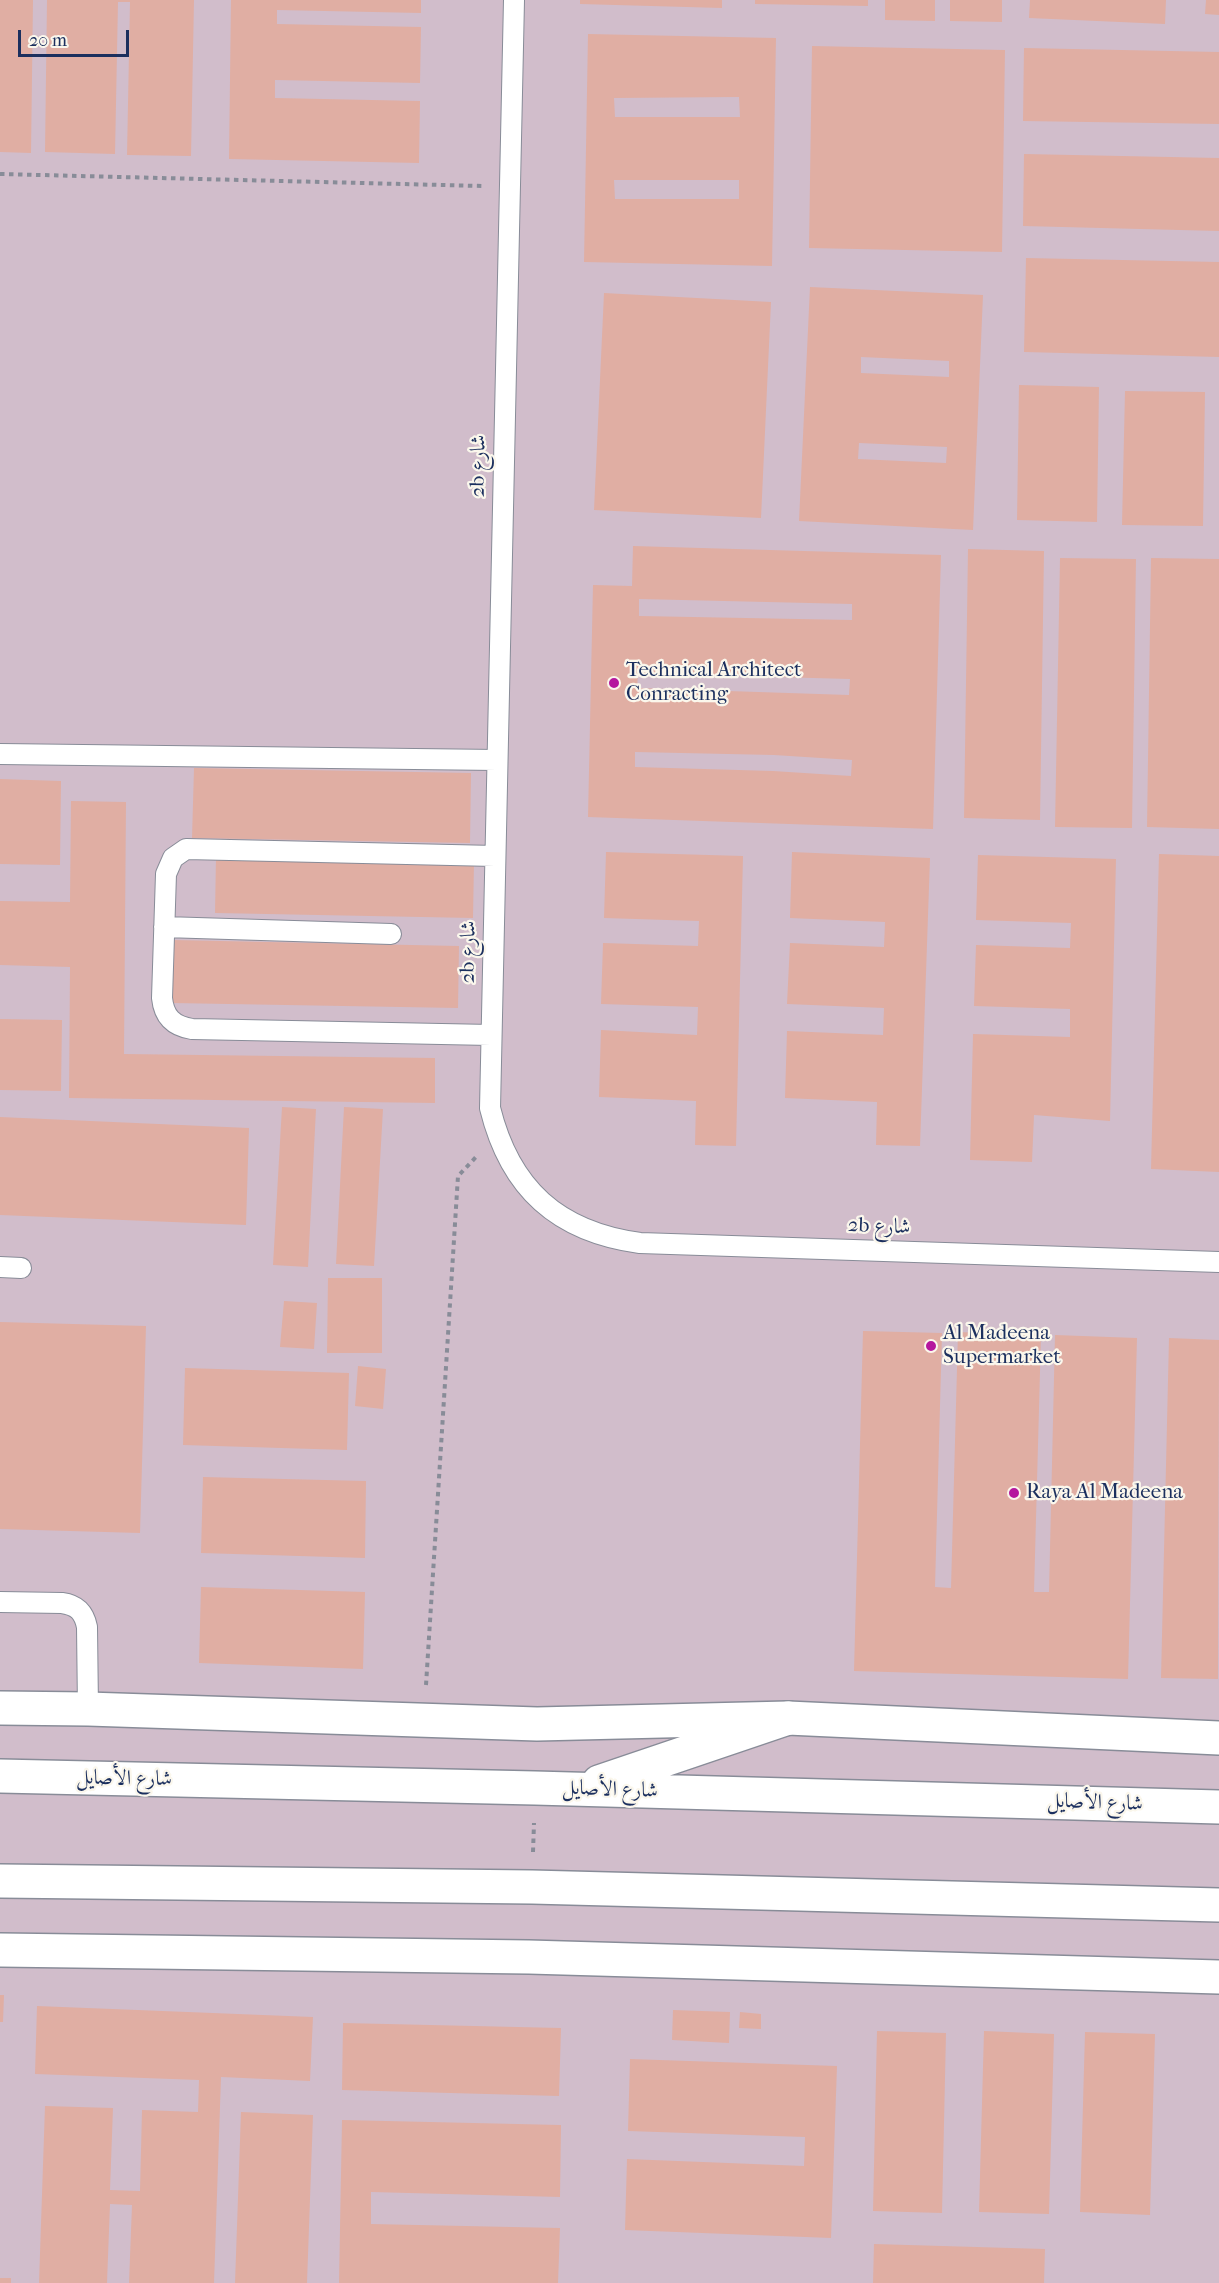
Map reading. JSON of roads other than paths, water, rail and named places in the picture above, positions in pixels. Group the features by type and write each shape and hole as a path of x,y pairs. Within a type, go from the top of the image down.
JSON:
{"main road":[{"path":"0,1708 537,1724 788,1718 1219,1738"},
{"path":"580,1789 788,1718"},
{"name":"شارع الأصايل","path":"0,1776 1219,1807"},
{"path":"0,1881 532,1887 1219,1905"},
{"path":"0,1950 529,1957 1219,1977"}],"lane":[{"name":"2b شارع","path":"514,0 490,1108 496,1134 508,1159 523,1182 541,1202 563,1218 587,1231 613,1239 652,1244 1219,1262"},
{"path":"0,754 497,760"},
{"path":"491,1035 180,1027 170,1021 163,1010 164,927 166,874 172,858 186,849 495,856"},
{"path":"164,927 391,934"},
{"path":"0,1267 21,1268"},
{"path":"0,1602 62,1603 71,1604 80,1609 87,1627 88,1709"}],"place":[{"name":"Technical Architect Conracting","path":"614,683"},
{"name":"Al Madeena Supermarket","path":"931,1346"},
{"name":"Raya Al Madeena","path":"1014,1493"}]}
